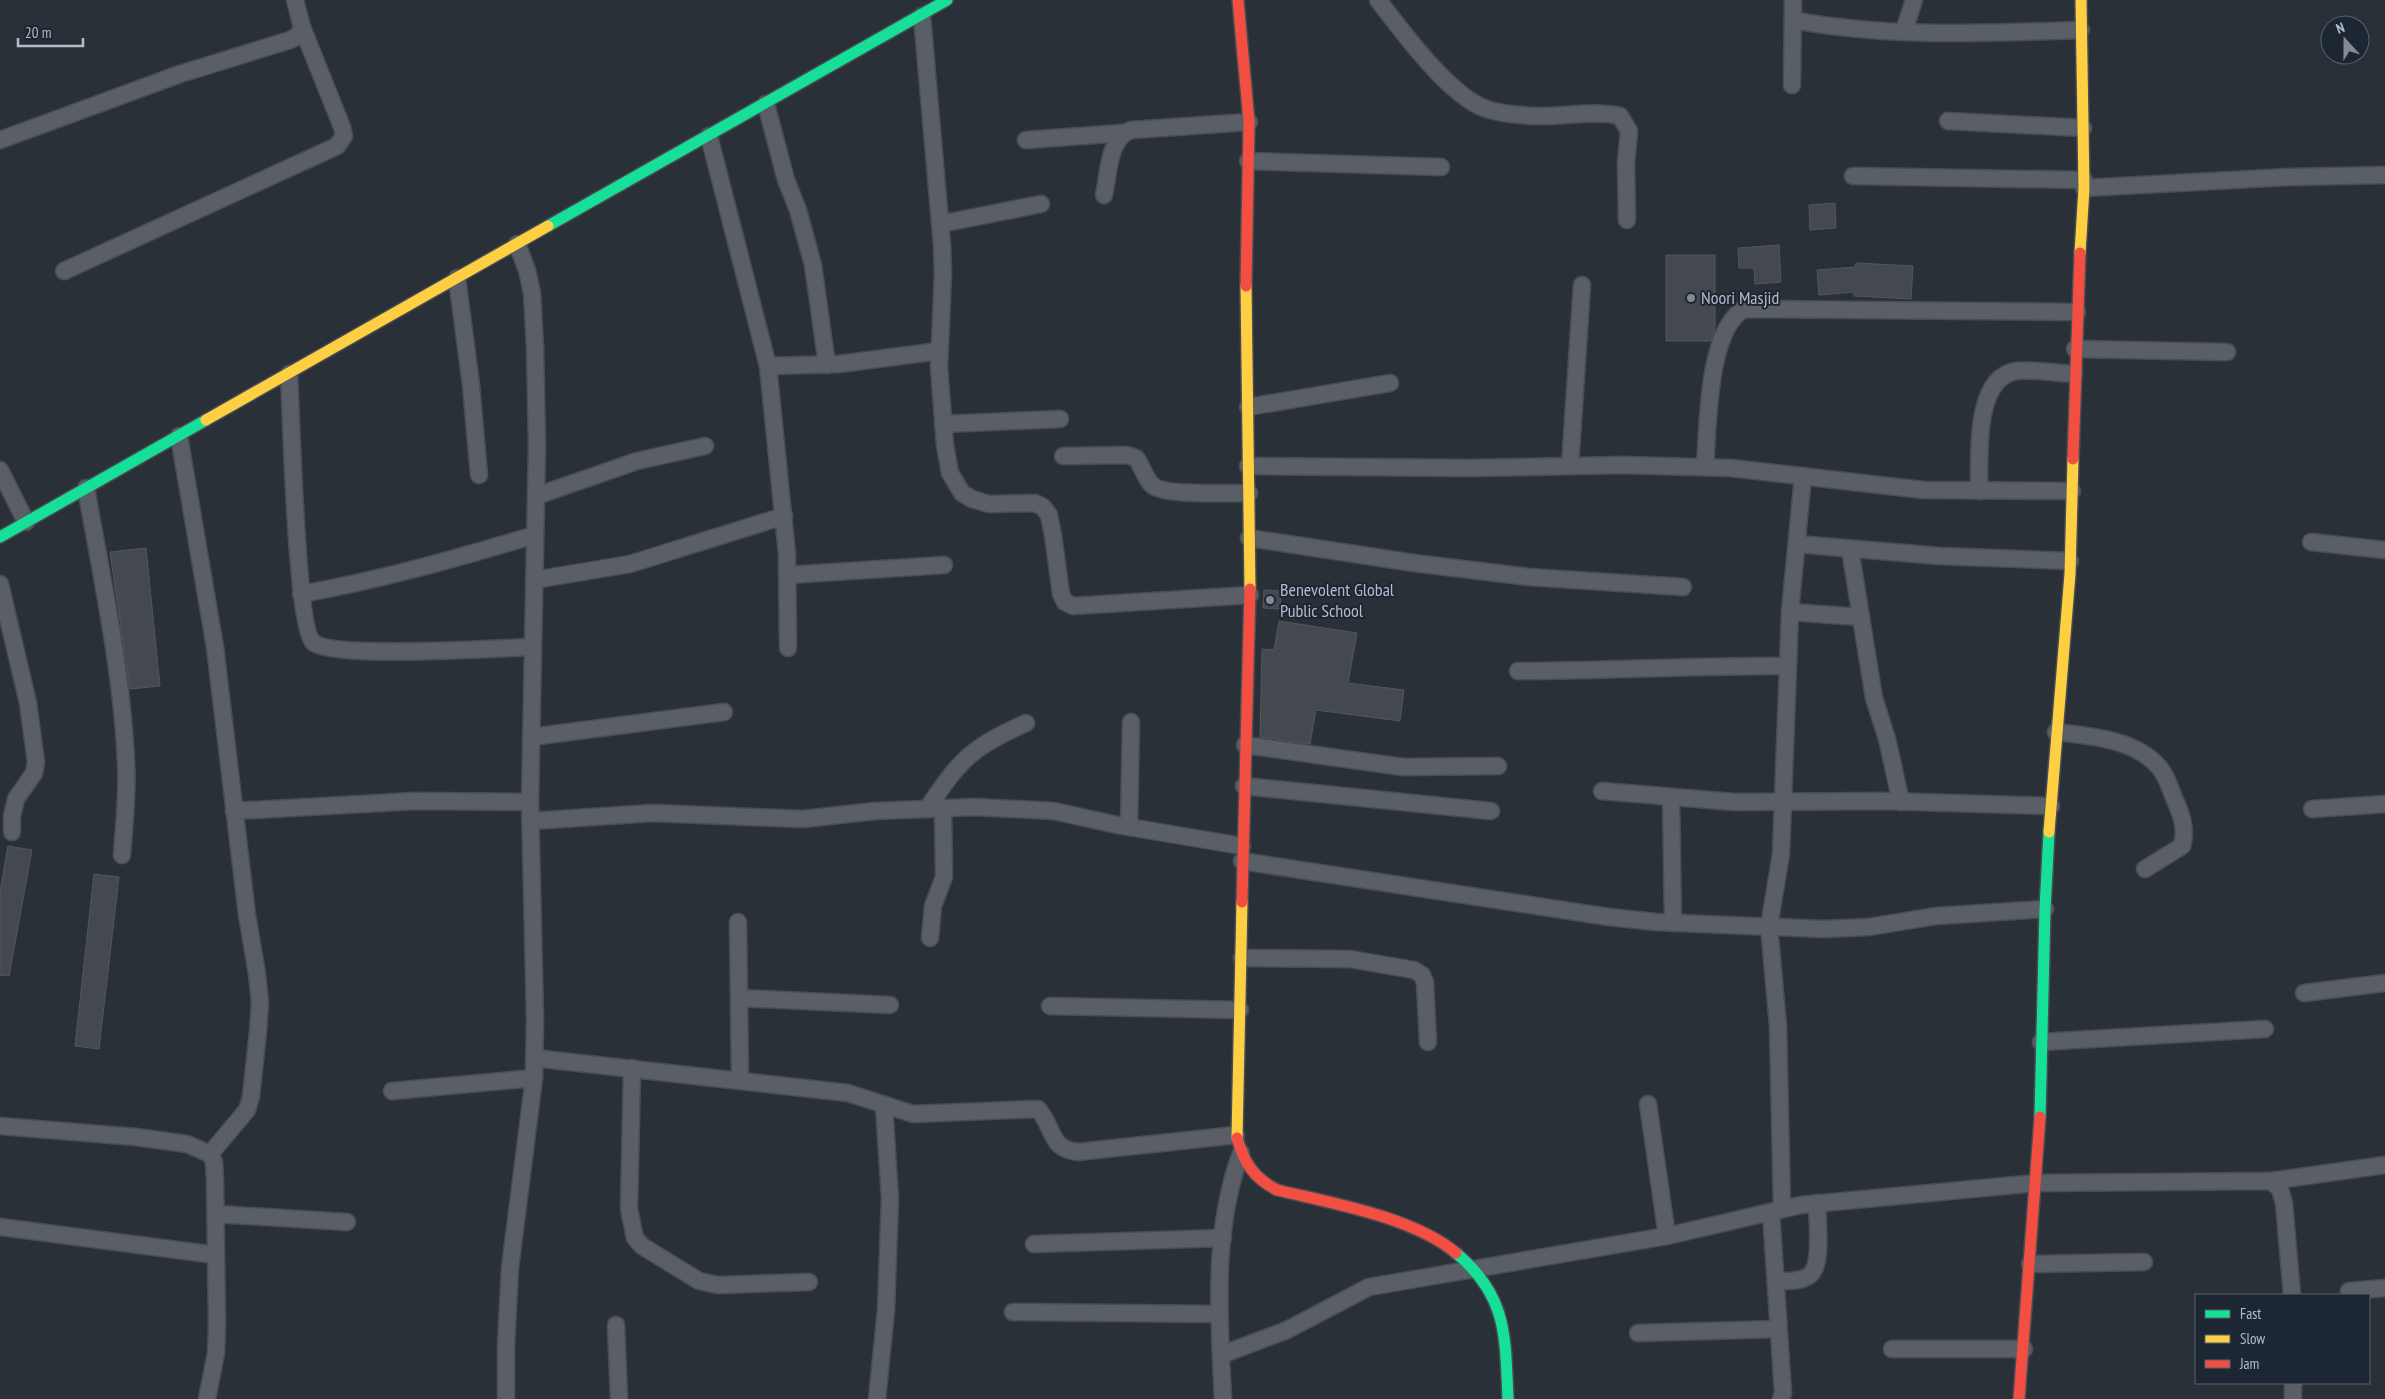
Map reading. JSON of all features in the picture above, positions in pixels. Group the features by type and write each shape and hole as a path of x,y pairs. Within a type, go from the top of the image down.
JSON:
{"main road":[{"path":"0,537 922,16 947,0"},
{"path":"1238,0 1249,122 1248,466 1250,595 1236,1135 1241,1153 1251,1174 1261,1183 1277,1190 1374,1214 1398,1223 1448,1247 1476,1270 1491,1291 1499,1316 1506,1359 1508,1399"},
{"path":"2019,1399 2036,1183 2045,909 2051,806 2070,561 2074,374 2084,184 2080,0"}],"street":[{"path":"64,271 337,146 344,136 342,127 302,27 295,0"},
{"path":"1378,0 1417,51 1446,80 1482,107 1497,112 1526,116 1559,117 1610,113 1620,116 1629,131 1626,163 1627,220"},
{"path":"1792,85 1793,0"},
{"path":"1904,31 1914,0"},
{"path":"922,16 940,224 943,273 940,391 950,472 962,493 972,499 988,504 1035,504 1043,507 1052,528 1061,594 1065,602 1073,606 1250,595"},
{"path":"1793,20 1839,29 1976,33 2081,30"},
{"path":"0,140 180,74 290,40 298,36 302,27"},
{"path":"766,104 786,180 798,210 813,265 827,365"},
{"path":"1948,121 2083,128"},
{"path":"1026,140 1122,133 1131,130 1249,122"},
{"path":"1104,194 1116,139 1122,133"},
{"path":"709,136 768,366 784,516 788,648"},
{"path":"1248,162 1441,167"},
{"path":"1852,176 2084,184 2385,175"},
{"path":"940,224 1041,204"},
{"path":"506,1399 506,1345 510,1268 534,1078 530,802 537,446 532,293 527,270 518,244"},
{"path":"457,278 471,385 479,476"},
{"path":"1570,466 1582,285"},
{"path":"1705,468 1714,366 1730,322 1735,314 1744,308 2077,312"},
{"path":"2075,349 2227,352"},
{"path":"768,366 827,365 940,351"},
{"path":"1979,491 1982,424 1988,396 1993,385 2003,376 2016,371 2074,374"},
{"path":"289,374 301,594 308,635 314,643 324,647 372,652 532,647"},
{"path":"1248,407 1390,383"},
{"path":"943,424 1060,419"},
{"path":"179,436 216,647 234,811 260,1002 251,1096 247,1110 210,1154"},
{"path":"536,496 637,461 705,446"},
{"path":"1063,456 1127,455 1136,458 1151,484 1158,489 1176,492 1249,493"},
{"path":"1248,466 1731,468 1923,490 2072,491"},
{"path":"0,470 26,522"},
{"path":"1781,1399 1783,1393 1776,1281 1778,1026 1769,926 1781,854 1785,800 1790,612 1803,476"},
{"path":"86,488 110,629 124,732 126,766 122,855"},
{"path":"534,580 630,564 784,516"},
{"path":"301,594 356,584 438,564 535,535"},
{"path":"1249,538 1414,563 1529,577 1683,587"},
{"path":"2312,542 2385,550"},
{"path":"1797,544 1940,556 2070,561"},
{"path":"1850,549 1874,698 1887,739 1901,802"},
{"path":"787,575 944,565"},
{"path":"0,584 28,703 36,762 34,774 16,799 12,816 12,832"},
{"path":"1790,612 1860,617"},
{"path":"1518,671 1607,671 1704,666 1788,666"},
{"path":"531,737 724,712"},
{"path":"1129,827 1131,722"},
{"path":"927,809 960,762 971,752 996,736 1026,723"},
{"path":"2056,732 2110,740 2140,753 2159,766 2182,816 2184,838 2182,846 2144,869"},
{"path":"1245,745 1403,766 1498,766"},
{"path":"1244,786 1491,811"},
{"path":"1602,790 1734,802 1785,800 2051,806"},
{"path":"1671,797 1673,923"},
{"path":"234,811 415,801 530,802"},
{"path":"2312,809 2385,804"},
{"path":"531,821 653,813 803,819 975,807 1054,811 1242,853 1609,917 1673,923 1846,928 1936,916 2045,909"},
{"path":"930,938 934,906 944,877 944,808"},
{"path":"738,922 740,1079"},
{"path":"1242,958 1350,959 1414,970 1422,975 1425,982 1428,1042"},
{"path":"2304,993 2385,983"},
{"path":"739,998 890,1004"},
{"path":"1050,1006 1240,1010"},
{"path":"2042,1042 2264,1029"},
{"path":"534,1058 740,1079 848,1093 913,1114 1038,1109 1050,1125 1059,1146 1066,1151 1078,1152 1236,1135"},
{"path":"632,1068 629,1209 635,1238 642,1246 699,1281 718,1285 809,1282"},
{"path":"392,1091 534,1078"},
{"path":"1648,1104 1667,1236"},
{"path":"877,1399 886,1310 890,1198 884,1106"},
{"path":"0,1126 145,1138 187,1144 210,1154 214,1162 216,1214 216,1353 207,1399"},
{"path":"1223,1399 1219,1314 1223,1238 1230,1183 1241,1153"},
{"path":"1221,1355 1287,1330 1369,1288 1667,1236 1777,1210 1817,1203 2036,1183 2271,1181 2385,1165"},
{"path":"2271,1181 2280,1189 2284,1203 2292,1294"},
{"path":"1776,1281 1802,1279 1811,1275 1816,1268 1818,1258 1817,1203"},
{"path":"216,1214 347,1222"},
{"path":"0,1227 216,1255"},
{"path":"1034,1244 1223,1238"},
{"path":"2030,1264 2144,1262"},
{"path":"2350,1291 2385,1288"},
{"path":"1013,1312 1219,1314"},
{"path":"616,1325 618,1399"},
{"path":"1638,1333 1778,1329"},
{"path":"1892,1349 2024,1349"},
{"path":"2293,1384 2293,1399"}],"building":[{"path":"1835,203 1836,228 1810,230 1809,205"},
{"path":"1779,245 1781,282 1755,284 1754,268 1739,268 1738,248"},
{"name":"Noori Masjid","path":"1666,255 1715,255 1715,330 1711,341 1666,341"},
{"path":"1856,263 1913,266 1911,299 1854,296 1854,292 1819,295 1817,270 1855,267"},
{"path":"146,548 160,686 130,689 110,552"},
{"name":"Benevolent Global Public School","path":"1264,590 1281,591 1280,609 1263,608"},
{"path":"1279,621 1357,633 1348,683 1404,690 1400,721 1316,710 1310,744 1260,737 1262,649 1274,650"},
{"path":"8,846 32,850 9,976 0,975 0,892"},
{"path":"94,874 119,877 99,1049 75,1046"}],"traffic: fast":[{"path":"548,226 947,0"},
{"path":"0,537 206,420"},
{"path":"2040,1117 2045,909 2049,832"},
{"path":"1456,1253 1486,1285 1495,1302 1504,1337 1508,1399"}],"traffic: slow":[{"path":"2080,253 2084,188 2081,0"},
{"path":"206,420 548,226"},
{"path":"1246,286 1250,589"},
{"path":"2049,832 2070,574 2073,459"},
{"path":"1237,1138 1242,902"}],"traffic: jam":[{"path":"1238,0 1249,122 1246,286"},
{"path":"2073,459 2080,253"},
{"path":"1242,902 1250,589"},
{"path":"2019,1399 2040,1117"},
{"path":"1237,1138 1243,1155 1251,1169 1262,1180 1277,1190 1346,1206 1395,1221 1438,1240 1456,1253"}],"place":[{"name":"Noori Masjid","path":"1691,298"},
{"name":"Benevolent Global Public School","path":"1270,600"}]}
